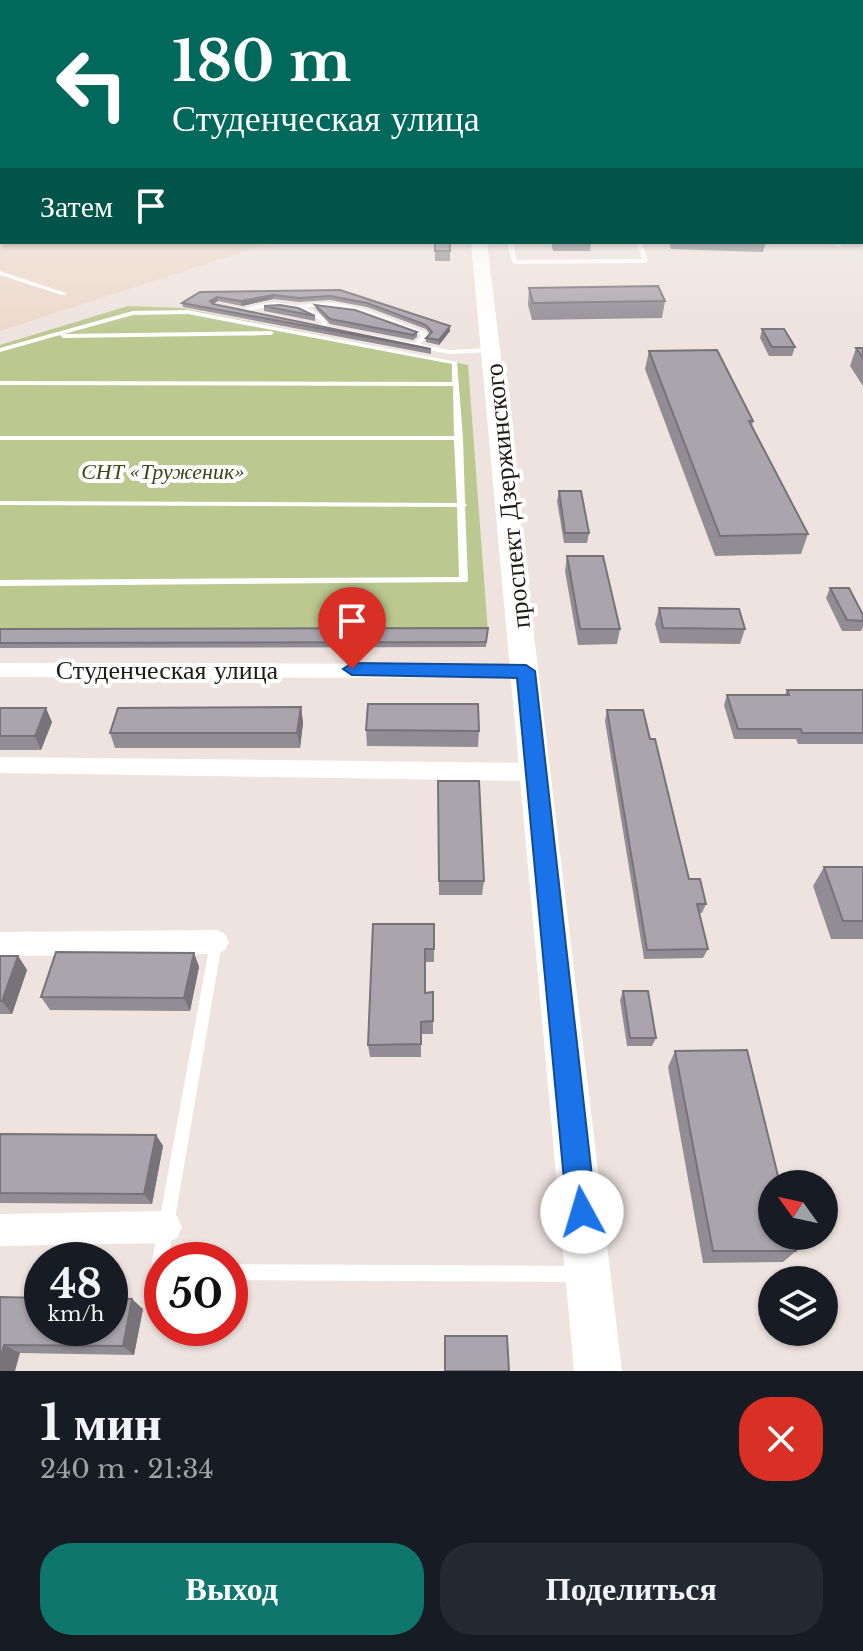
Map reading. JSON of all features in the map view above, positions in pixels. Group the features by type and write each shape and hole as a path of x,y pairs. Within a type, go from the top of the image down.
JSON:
{"main road":[{"name":"проспект Дзержинского","path":"479,244 598,1371"}],"street":[{"name":"Студенческая улица","path":"0,670 526,671"},
{"path":"0,765 535,772"},
{"path":"0,944 216,942"},
{"path":"0,1230 166,1227"}],"lane":[{"path":"510,244 515,262 645,261 640,244"},
{"path":"0,273 64,294"},
{"path":"242,311 255,306 300,307 324,303 423,333 426,336 416,345"},
{"path":"300,307 319,317 325,322 324,327"},
{"path":"230,309 269,316"},
{"path":"0,350 133,313 188,312 455,363 464,580 0,583"},
{"path":"283,319 449,352 491,350"},
{"path":"45,337 294,333"},
{"path":"0,383 455,384"},
{"path":"0,438 459,438"},
{"path":"0,503 463,505"},
{"path":"163,1242 216,942"},
{"path":"248,1272 588,1274"}],"shaded area":[{"path":"0,244 267,244 0,331"}],"green space":[{"name":"СНТ «Труженик»","path":"128,306 182,308 468,365 488,633 0,634 0,345"}],"building":[{"path":"435,244 450,244 450,251 435,251"},
{"path":"658,286 665,301 533,303 529,288"},
{"path":"340,290 450,326 439,340 426,338 432,332 426,325 367,303 330,296 299,298 273,295 241,301 217,297 210,301 431,349 182,303 200,292"},
{"path":"315,305 355,310 417,332 413,335 330,319"},
{"path":"264,306 298,308 315,316"},
{"path":"762,329 784,329 795,347 772,347"},
{"path":"717,350 753,421 749,421 808,534 720,536 649,351"},
{"path":"559,491 581,491 589,533 565,533"},
{"path":"567,556 603,556 620,629 580,629"},
{"path":"830,588 849,588 863,621 847,620"},
{"path":"659,608 739,609 745,629 663,628"},
{"path":"488,628 486,642 0,643 0,629"},
{"path":"787,690 863,690 863,733 738,729 727,695 789,695"},
{"path":"368,704 478,704 479,731 366,730"},
{"path":"301,707 297,733 110,733 118,708"},
{"path":"0,708 46,708 35,736 0,736"},
{"path":"607,710 643,710 650,739 655,739 689,879 700,879 706,904 697,904 708,949 647,950"},
{"path":"438,781 479,781 484,881 439,881"},
{"path":"824,867 863,867 863,921 843,921"},
{"path":"373,924 434,924 434,949 425,949 425,993 433,992 433,1021 421,1022 421,1044 368,1045"},
{"path":"56,952 194,953 184,998 41,997"},
{"path":"0,956 18,956 2,1001 0,1001"},
{"path":"623,991 648,991 656,1038 630,1038"},
{"path":"747,1050 777,1170 758,1170 758,1250 796,1251 713,1251 675,1051"},
{"path":"0,1134 156,1135 144,1194 0,1193"},
{"path":"0,1297 24,1298 24,1345 4,1345 0,1359"},
{"path":"128,1299 132,1299 128,1320"},
{"path":"445,1336 507,1336 509,1371 445,1371"}],"route":[{"path":"352,669 526,671 582,1212"}]}
